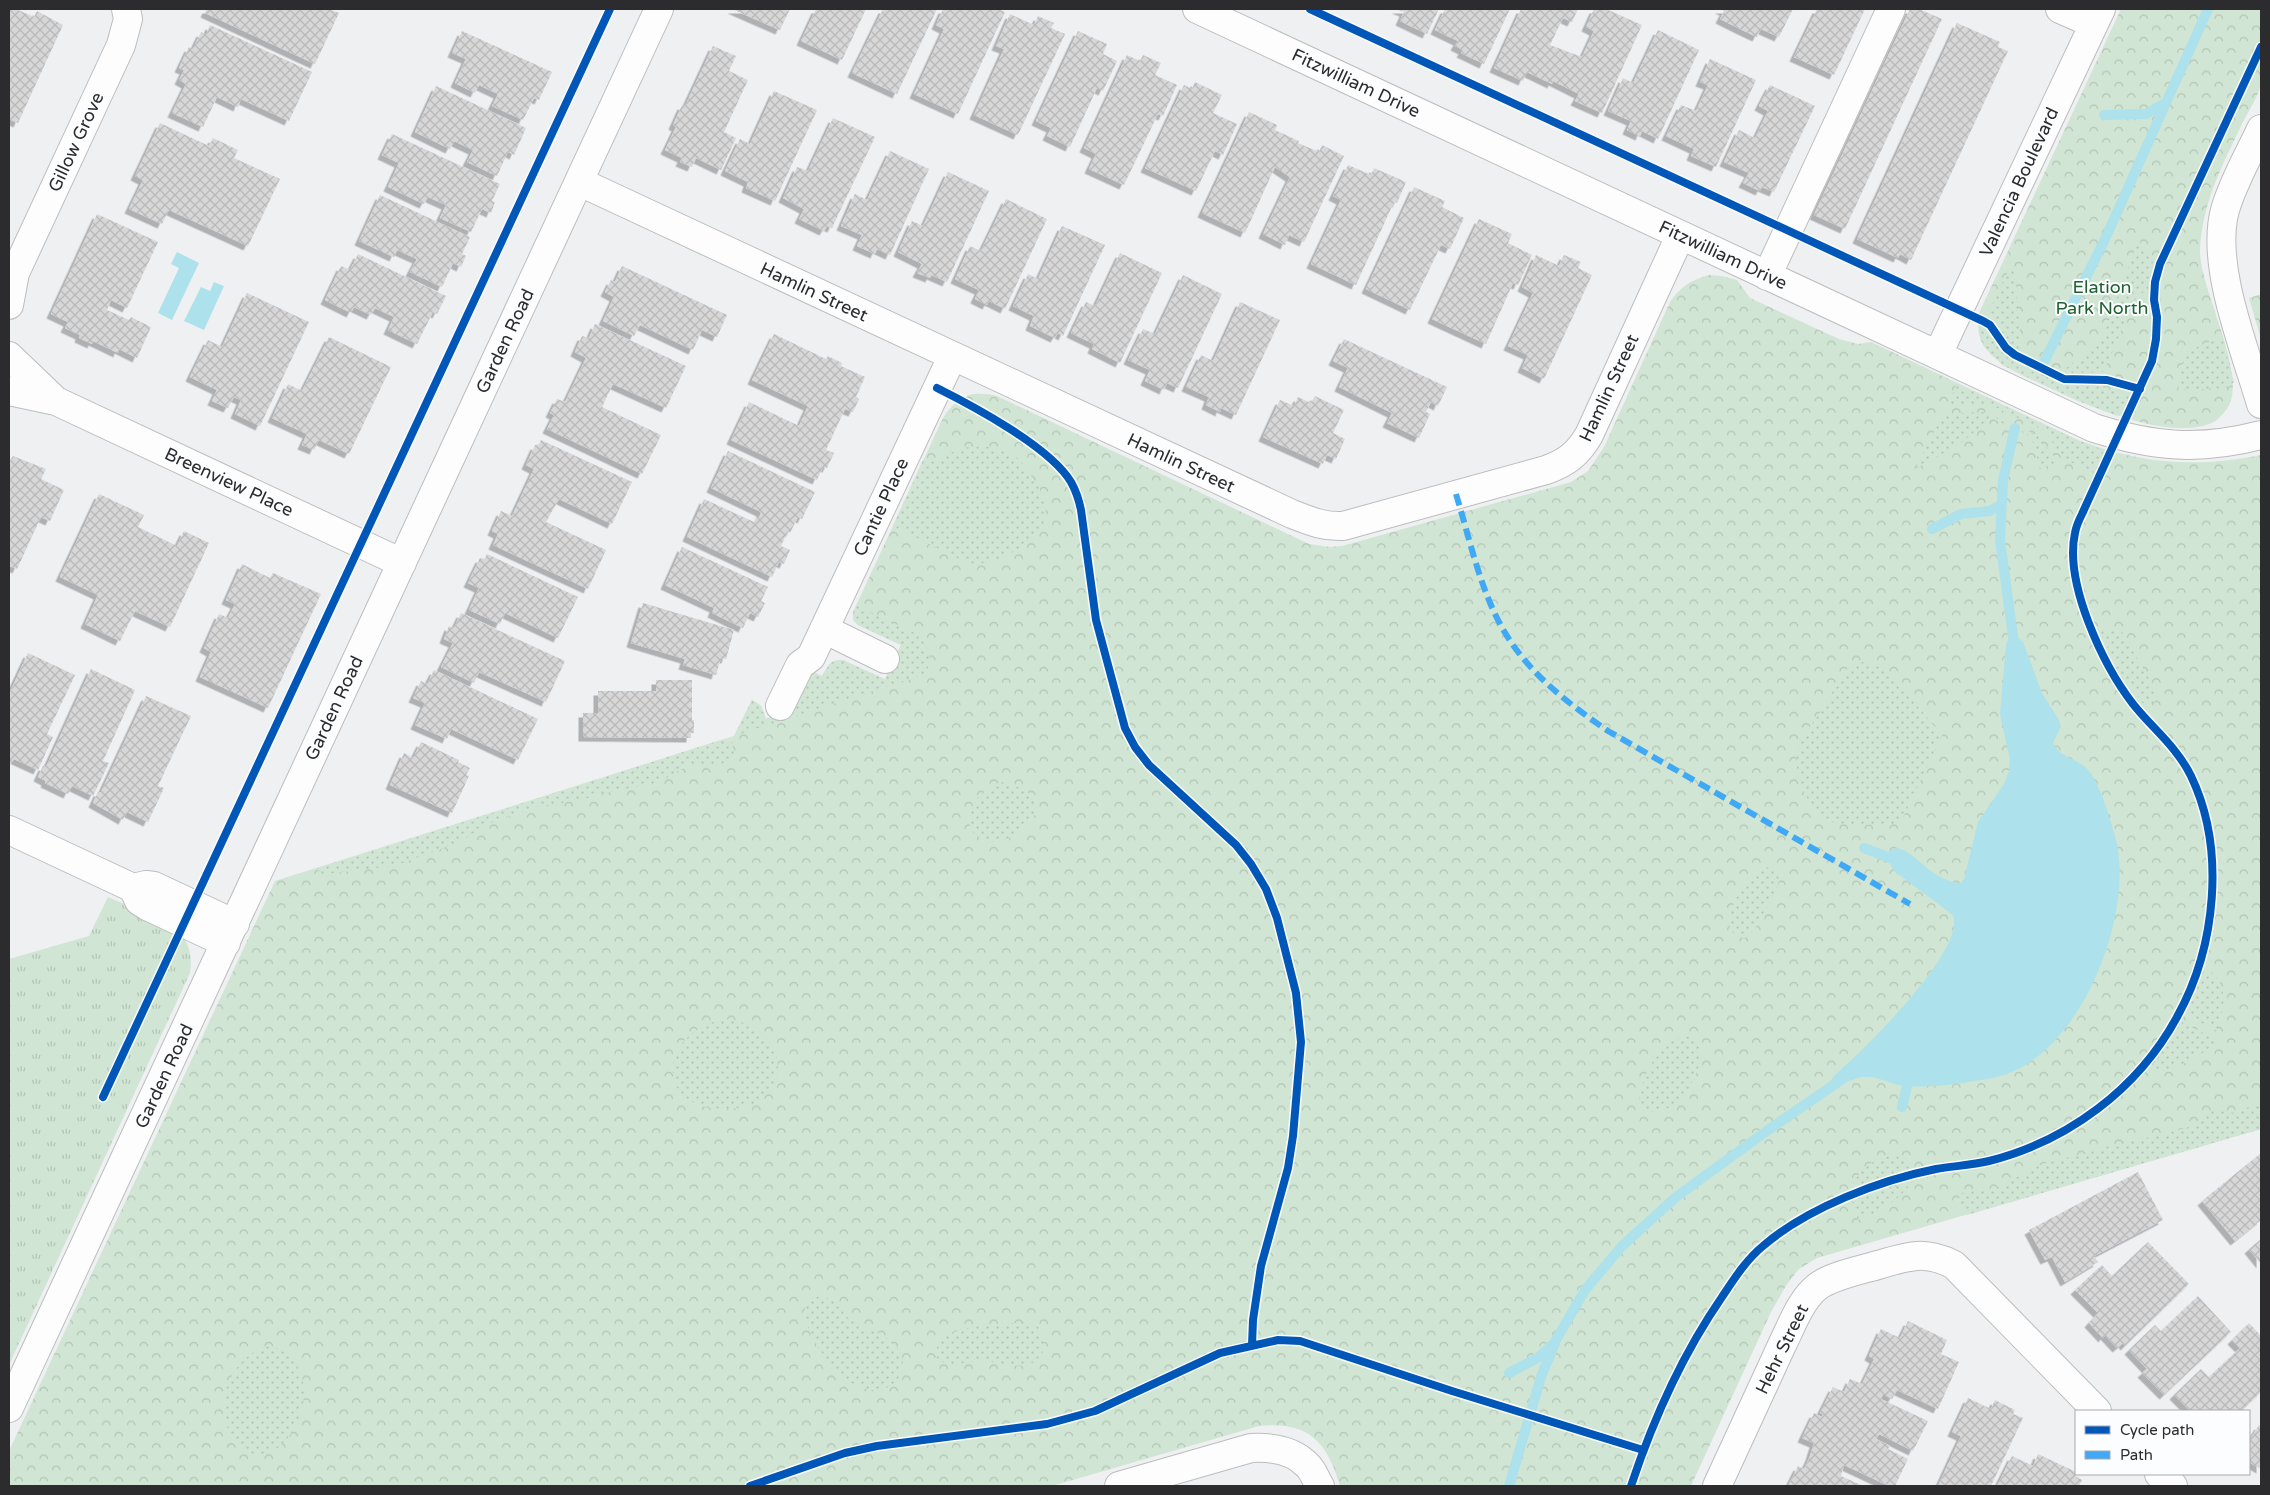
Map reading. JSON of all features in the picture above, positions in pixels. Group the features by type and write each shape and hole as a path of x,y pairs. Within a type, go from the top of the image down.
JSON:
{"street":[{"name":"Gillow Grove","path":"9,305 12,277 121,45 128,19 126,9"},
{"name":"Garden Road","path":"9,1408 659,9"},
{"name":"Fitzwilliam Drive","path":"1198,9 2094,428 2119,436 2179,446 2214,445 2261,435"},
{"path":"1766,276 1891,9"},
{"path":"2060,9 2097,16"},
{"name":"Valencia Boulevard","path":"1938,354 2097,16"},
{"path":"2261,129 2225,210 2221,229 2221,248 2227,287 2261,404"},
{"name":"Hamlin Street","path":"580,182 952,357 1292,514 1320,525 1343,526 1546,470 1558,466 1576,455 1588,435 1680,236"},
{"path":"9,355 9,368"},
{"name":"Breenview Place","path":"9,355 56,401"},
{"name":"Cantie Place","path":"780,706 800,666 811,657 952,357"},
{"name":"Breenview Place","path":"9,391 56,401 402,563"},
{"path":"824,629 885,659"},
{"path":"9,830 133,888 139,901 147,906 230,933"},
{"name":"Hehr Street","path":"1717,1486 1777,1356 1808,1297 1819,1286 1845,1275 1903,1258 1922,1255 1938,1257 1954,1265 2096,1410"},
{"path":"1119,1486 1251,1448 1270,1447 1292,1454 1308,1465 1320,1486"},
{"path":"2160,1475 2173,1486"}],"green space":[{"name":"Elation Park North","path":"2121,9 2261,9 2262,76 2260,89 2235,138 2209,200 2200,250 2207,287 2228,356 2232,378 2232,396 2226,410 2216,420 2209,424 2191,428 2171,428 2128,419 2106,412 2050,388 2000,362 1983,345 1979,332 1979,313"},
{"path":"2139,238 2143,252 2153,261 2147,291 2136,295 2104,372 2069,373 2062,371 2101,342"},
{"path":"2014,264 2022,352 2012,345 1987,315 2010,267"},
{"path":"1709,275 1737,280 1750,298 1839,339 1858,344 1871,342 2080,441 2103,449 2148,459 2192,462 2214,462 2261,455 2261,1129 1817,1258 1799,1269 1787,1284 1771,1312 1691,1486 1340,1486 1329,1457 1313,1437 1303,1431 1276,1425 1259,1426 1052,1486 9,1486 9,1451 275,881 734,736 752,700 761,706 766,719 789,711 809,670 822,676 830,664 835,661 843,660 885,680 901,645 858,625 853,620 853,612 943,418 954,404 966,396 988,394 997,396 1309,544 1330,547 1342,546 1571,482 1588,471 1604,447 1670,302 1686,285"},
{"path":"2261,294 2261,339 2249,298"},
{"path":"1986,330 2004,355 2029,370 2061,384 2099,386 2129,396 2124,409 2117,416 2078,401 2002,365 1985,347 1979,331"},
{"path":"2222,337 2234,382 2227,388 2178,390 2184,359 2188,354 2193,349"},
{"path":"1957,384 2101,449 2103,454 2094,473 2066,460 2043,430 1989,404 1947,405"},
{"path":"1984,412 2037,435 2059,463 2040,468 2031,436 1991,418 1956,447 1915,469 1943,414"},
{"path":"983,446 1004,450 1015,456 1025,466 1039,489 1044,500 1044,521 1033,539 1011,553 995,560 984,563 967,563 893,526 923,460 932,462 961,448"},
{"path":"856,605 917,634 927,648 930,659 927,670 923,675 734,736 752,700 761,706 766,719 789,711 809,670 822,676 832,662 843,660 885,679 901,645 858,625 853,620"},
{"path":"2114,627 2122,632 2158,694 2154,702 2146,707 2124,680 2100,632"},
{"path":"1863,662 1886,669 1942,735 1900,824 1832,822 1813,807 1801,785 1798,773 1797,760 1803,737 1831,696 1840,677 1850,667"},
{"path":"724,739 732,742 734,753 729,762 714,765 689,765 652,784 605,793 581,800 536,807 485,825 460,842 394,866 326,874 316,869"},
{"path":"1001,782 1024,790 1035,801 1035,813 1028,825 1016,835 1001,841 987,841 975,835 970,827 970,811 974,803 986,790"},
{"path":"1765,867 1777,872 1779,881 1759,922 1745,938 1735,934 1730,927 1730,916 1740,892 1757,872"},
{"path":"108,897 156,918 181,936 187,944 190,953 190,973 9,1365 9,959 89,936"},
{"path":"2205,968 2219,980 2222,988 2222,1014 2217,1031 2186,1015"},
{"path":"722,1019 746,1024 763,1034 774,1049 778,1065 775,1081 766,1095 750,1105 727,1109 702,1106 686,1098 675,1084 673,1076 674,1058 683,1042 701,1027"},
{"path":"2182,1022 2217,1040 2204,1052 2186,1063 2166,1070 2157,1071 2150,1069"},
{"path":"1693,1036 1700,1041 1701,1050 1697,1070 1688,1090 1666,1109 1646,1112 1641,1105 1640,1096 1651,1064 1670,1042"},
{"path":"2261,1101 2261,1129 1967,1215 1958,1202 1961,1193 1997,1188 2037,1166 2084,1154 2127,1140 2152,1137 2189,1127 2213,1110 2236,1113"},
{"path":"1892,1156 1906,1158 1913,1167 1852,1187 1863,1169 1873,1162"},
{"path":"1913,1181 1889,1205 1858,1220 1852,1201"},
{"path":"819,1296 832,1300 854,1322 882,1335 897,1348 903,1363 900,1376 890,1386 874,1390 856,1385 835,1369 814,1340 806,1321 805,1306 807,1301"},
{"path":"1026,1322 1038,1327 1044,1344 1041,1355 1028,1365 1020,1366 984,1361 950,1364 940,1361 936,1357 938,1345 946,1337 957,1331 987,1325"},
{"path":"272,1346 292,1359 302,1378 304,1399 298,1420 287,1438 273,1450 257,1454 241,1447 234,1440 225,1419 224,1403 230,1380 242,1361 261,1349"}],"water":[{"path":"177,252 199,263 172,320 158,313 179,268 171,264"},
{"path":"214,282 224,286 204,330 184,321 201,287 210,291"},
{"path":"2018,638 2023,642 2042,693 2059,720 2060,728 2053,743 2064,755 2084,766 2092,776 2104,802 2115,836 2120,867 2118,901 2110,937 2097,973 2080,1007 2059,1036 2034,1059 2007,1074 1956,1084 1915,1087 1900,1085 1873,1077 1862,1077 1838,1086 1829,1087 1834,1076 1887,1024 1928,976 1944,952 1953,932 1953,915 1894,871 1887,858 1890,851 1895,848 1901,849 1945,879 1961,883 1964,879 1978,822 2004,784 2009,771 2010,760 2000,714 2006,645 2008,640"}],"building":[{"path":"9,9 16,9 34,17 37,11 63,25 18,123 9,119"},
{"path":"207,9 329,9 339,13 315,64 205,13"},
{"path":"732,9 790,9 780,30"},
{"path":"816,9 866,9 842,60 801,41"},
{"path":"883,9 937,9 897,94 852,73"},
{"path":"943,9 998,9 1005,12 958,114 914,94 944,29 936,25"},
{"path":"1396,9 1439,9 1427,34 1400,21 1404,12"},
{"path":"1445,9 1510,9 1484,64 1461,53 1463,50 1455,46 1458,41 1435,30"},
{"path":"1521,9 1578,9 1572,22 1563,18 1550,45 1582,57 1594,31 1586,27 1594,9 1606,9 1642,25 1602,113 1575,101 1579,94 1553,81 1552,84 1527,72 1523,81 1494,68"},
{"path":"1719,9 1793,9 1779,37 1761,29 1757,37 1720,19 1724,11"},
{"path":"1817,9 1865,9 1834,75 1794,57"},
{"path":"1910,9 1919,9 1942,19 1845,229 1814,215"},
{"path":"1010,14 1034,25 1038,16 1054,23 1051,28 1065,34 1018,135 974,115 1004,49 996,46"},
{"path":"1957,23 2000,42 1998,47 2008,51 1911,260 1900,254 1898,258 1857,239"},
{"path":"210,25 312,72 289,121 241,99 238,107 217,97 203,127 172,113 186,84 179,80 184,70 179,68 189,47 193,49 201,32 206,35"},
{"path":"1658,30 1699,50 1658,139 1642,131 1640,136 1627,130 1631,121 1608,111 1623,78 1633,83"},
{"path":"462,31 552,72 539,100 534,98 523,120 492,106 498,94 479,85 475,93 455,83 466,59 452,53"},
{"path":"1078,31 1107,44 1103,54 1117,61 1103,91 1097,88 1070,147 1047,136 1051,128 1036,121"},
{"path":"713,46 736,56 729,71 748,80 724,132 736,138 721,170 696,158 692,167 680,162 682,158 665,150 676,127 673,125 682,105 685,106"},
{"path":"1127,55 1140,61 1143,55 1161,63 1155,75 1177,85 1163,116 1158,114 1124,185 1089,169 1096,154 1084,148"},
{"path":"1710,59 1756,80 1716,167 1691,156 1694,149 1666,136 1681,105 1696,111 1708,85 1700,82"},
{"path":"1195,82 1222,95 1213,113 1237,124 1223,155 1215,151 1196,191 1145,168 1184,85 1192,89"},
{"path":"1770,85 1815,106 1774,192 1762,187 1760,191 1743,183 1749,173 1724,162 1739,130 1755,138 1768,111 1759,106"},
{"path":"436,86 526,128 514,155 508,152 497,176 467,162 473,150 454,141 450,149 415,132"},
{"path":"774,91 817,110 775,201 746,188 748,182 725,171 740,139 750,144"},
{"path":"1249,112 1277,125 1275,130 1299,141 1298,143 1319,152 1322,145 1344,156 1304,242 1289,235 1285,245 1263,234 1290,177 1275,167 1245,233 1202,213"},
{"path":"833,118 875,137 832,228 827,226 824,231 799,219 804,209 783,198 797,167 808,171"},
{"path":"160,123 209,146 213,138 238,150 234,158 280,179 248,246 169,210 162,224 129,209 143,180 135,176"},
{"path":"392,134 500,184 492,201 495,202 491,213 482,209 471,232 440,218 446,205 428,197 424,204 388,187 399,163 382,155"},
{"path":"890,151 929,169 890,255 877,249 875,254 857,246 862,235 841,226 855,194 867,200"},
{"path":"1348,165 1371,175 1374,168 1406,182 1397,203 1394,202 1356,285 1311,264 1341,200 1333,196"},
{"path":"948,172 989,191 947,282 931,275 930,278 917,273 922,264 898,252 912,221 923,226"},
{"path":"1414,187 1445,201 1442,207 1464,218 1450,249 1441,245 1410,310 1366,289"},
{"path":"380,195 470,237 462,254 466,256 461,267 453,263 442,287 410,272 417,259 397,250 394,257 359,241"},
{"path":"1006,199 1047,219 1005,309 989,301 987,305 975,299 979,290 955,279 970,246 981,251"},
{"path":"97,214 158,242 127,308 111,300 107,310 129,320 131,317 151,327 137,358 119,349 118,353 93,341 92,344 79,338 80,335 65,328 68,322 51,314"},
{"path":"1479,219 1512,234 1508,243 1532,255 1518,285 1513,283 1486,344 1432,319"},
{"path":"1062,226 1105,245 1063,336 1058,333 1055,338 1030,326 1034,316 1013,306 1028,274 1038,279"},
{"path":"1120,253 1162,273 1120,363 1092,349 1094,344 1071,333 1086,302 1095,306"},
{"path":"358,254 446,296 437,314 433,312 417,344 388,330 394,317 375,308 371,315 354,307 351,313 325,300 341,266 350,270"},
{"path":"1536,255 1559,266 1564,255 1581,262 1578,268 1592,275 1544,379 1522,368 1528,355 1508,346 1533,293 1522,287"},
{"path":"622,266 727,315 717,337 702,330 693,350 640,325 634,336 603,321 614,297 605,292 611,280 615,282"},
{"path":"1183,275 1222,294 1178,388 1167,383 1164,390 1145,381 1150,370 1128,360 1143,329 1155,334"},
{"path":"247,293 309,322 260,426 235,414 241,400 234,397 228,408 212,401 217,390 190,377 208,340 222,347"},
{"path":"1240,302 1280,320 1236,415 1221,408 1220,412 1206,405 1209,397 1186,387 1201,355 1213,361"},
{"path":"595,324 686,366 666,408 613,384 602,407 661,435 642,474 547,429 554,415 550,413 557,399 565,402 586,358 575,352 582,336 589,338"},
{"path":"774,334 826,359 828,356 842,363 841,366 865,377 856,397 859,399 853,412 845,409 826,450 834,453 827,468 823,467 817,480 731,440 749,402 799,426 808,406 752,380"},
{"path":"329,337 391,367 349,454 319,440 314,450 302,445 307,434 272,418 288,384 302,391"},
{"path":"1344,339 1447,387 1438,406 1431,402 1426,412 1430,414 1419,438 1387,423 1392,413 1339,387 1348,368 1333,361"},
{"path":"1315,396 1344,410 1333,433 1345,439 1336,459 1327,455 1323,464 1263,437 1280,400 1294,406 1298,397 1311,403"},
{"path":"541,440 632,482 612,524 559,499 546,522 606,550 588,589 493,545 498,534 492,531 501,511 512,516 534,469 526,465 535,445 538,446"},
{"path":"728,451 815,492 802,519 798,517 790,533 788,531 781,546 790,550 784,564 779,562 772,577 687,537 704,499 754,522 757,517 759,518 761,512 711,488"},
{"path":"13,456 46,469 41,479 64,490 50,521 41,517 17,569 9,566 9,462"},
{"path":"99,494 144,515 138,527 177,546 184,531 209,543 170,627 135,611 120,641 85,624 98,595 60,577"},
{"path":"682,547 768,587 761,601 765,603 758,617 750,613 743,628 712,613 714,608 665,585"},
{"path":"487,554 578,597 558,638 505,613 500,624 469,610 479,588 468,583 480,558 484,560"},
{"path":"242,564 270,578 273,573 321,594 268,708 200,677 211,652 204,648 219,614 228,618 235,604 226,600"},
{"path":"643,603 734,630 726,659 721,658 716,675 683,665 685,659 631,643"},
{"path":"461,613 565,661 546,702 479,672 474,683 441,667 453,643 444,639 449,626 454,628"},
{"path":"28,653 75,675 47,734 53,737 38,770 14,759 9,766 9,694"},
{"path":"91,669 135,690 103,761 109,763 93,796 72,786 68,794 45,783 46,781 38,777 43,766 46,767"},
{"path":"434,670 538,719 518,760 451,729 447,739 415,725 425,703 413,698 421,681 427,684"},
{"path":"656,680 692,680 692,720 694,720 694,733 691,733 691,738 583,737 583,713 598,713 598,691 656,691"},
{"path":"146,696 191,716 158,786 164,788 148,822 127,812 123,820 93,803 98,792 101,792"},
{"path":"421,742 459,760 458,762 470,768 466,775 469,776 452,813 390,785 404,753 413,758"},
{"path":"2261,1153 2261,1220 2235,1241 2202,1201"},
{"path":"2138,1172 2163,1220 2094,1256 2098,1262 2065,1282 2052,1257 2045,1260 2029,1230"},
{"path":"2261,1239 2261,1264 2249,1249"},
{"path":"2148,1242 2189,1284 2125,1346 2123,1343 2117,1348 2105,1335 2103,1338 2089,1323 2098,1313 2075,1290 2102,1265 2112,1276"},
{"path":"2198,1296 2231,1332 2164,1395 2142,1373 2147,1369 2129,1350 2155,1325 2161,1331"},
{"path":"1908,1321 1947,1340 1941,1354 1959,1362 1938,1409 1897,1390 1892,1399 1883,1394 1881,1399 1928,1421 1913,1451 1879,1434 1876,1439 1890,1446 1888,1449 1908,1459 1895,1486 1889,1486 1844,1465 1841,1476 1863,1486 1788,1486 1798,1466 1804,1469 1810,1456 1814,1443 1802,1438 1814,1413 1822,1417 1823,1414 1820,1413 1833,1387 1844,1392 1850,1379 1862,1384 1874,1359 1869,1356 1881,1329 1900,1338"},
{"path":"2249,1323 2261,1336 2261,1392 2242,1410 2189,1410 2174,1395 2201,1369 2209,1377 2240,1348 2232,1340"},
{"path":"1968,1398 1991,1409 1995,1400 2015,1410 2013,1414 2023,1418 1991,1486 1938,1486 1961,1436 1952,1432"},
{"path":"2259,1425 2261,1426 2261,1469 2250,1463 2250,1439"},
{"path":"2038,1454 2075,1472 2075,1476 2082,1480 2079,1486 1997,1486 2012,1456 2033,1466"}],"waterway":[{"path":"2044,362 2106,237 2208,9"},
{"path":"2104,115 2146,114 2165,103"},
{"path":"2015,428 2003,480 2000,540 2015,651"},
{"path":"1932,529 1961,514 1990,511 2002,504"},
{"path":"1864,848 1900,862"},
{"path":"1902,1107 1910,1074"},
{"path":"1509,1486 1541,1377 1557,1338 1585,1290 1622,1246 1676,1197 1841,1080"},
{"path":"1509,1373 1539,1357 1552,1345"}],"marked path":[{"path":"1456,494 1488,599 1514,647 1551,687 1608,731 1910,904"}],"cycle path":[{"path":"103,1097 610,9"},
{"path":"1310,9 1983,321 1990,325 2006,348 2015,355 2064,379 2107,380 2140,389"},
{"path":"1631,1486 1659,1412 1681,1365 1736,1277 1751,1257 1763,1246 1801,1219 1868,1188 1936,1169 1989,1161 2018,1152 2073,1126 2121,1089 2142,1067 2161,1043 2177,1017 2190,990 2201,960 2212,898 2212,866 2209,835 2202,804 2191,776 2179,756 2140,713 2121,688 2110,668 2089,623 2081,599 2075,575 2073,553 2075,533 2079,521 2152,361 2157,317 2154,300 2155,282 2160,264 2261,47"},
{"path":"937,388 990,416 1029,442 1061,469 1071,482 1081,510 1096,620 1125,728 1135,747 1149,765 1236,845 1251,864 1266,889 1277,918 1296,993 1301,1042 1293,1136 1288,1168 1261,1266 1253,1320 1252,1345"},
{"path":"750,1486 845,1453 877,1446 1047,1424 1095,1411 1220,1353 1278,1340 1300,1341 1452,1391 1643,1450"}]}
